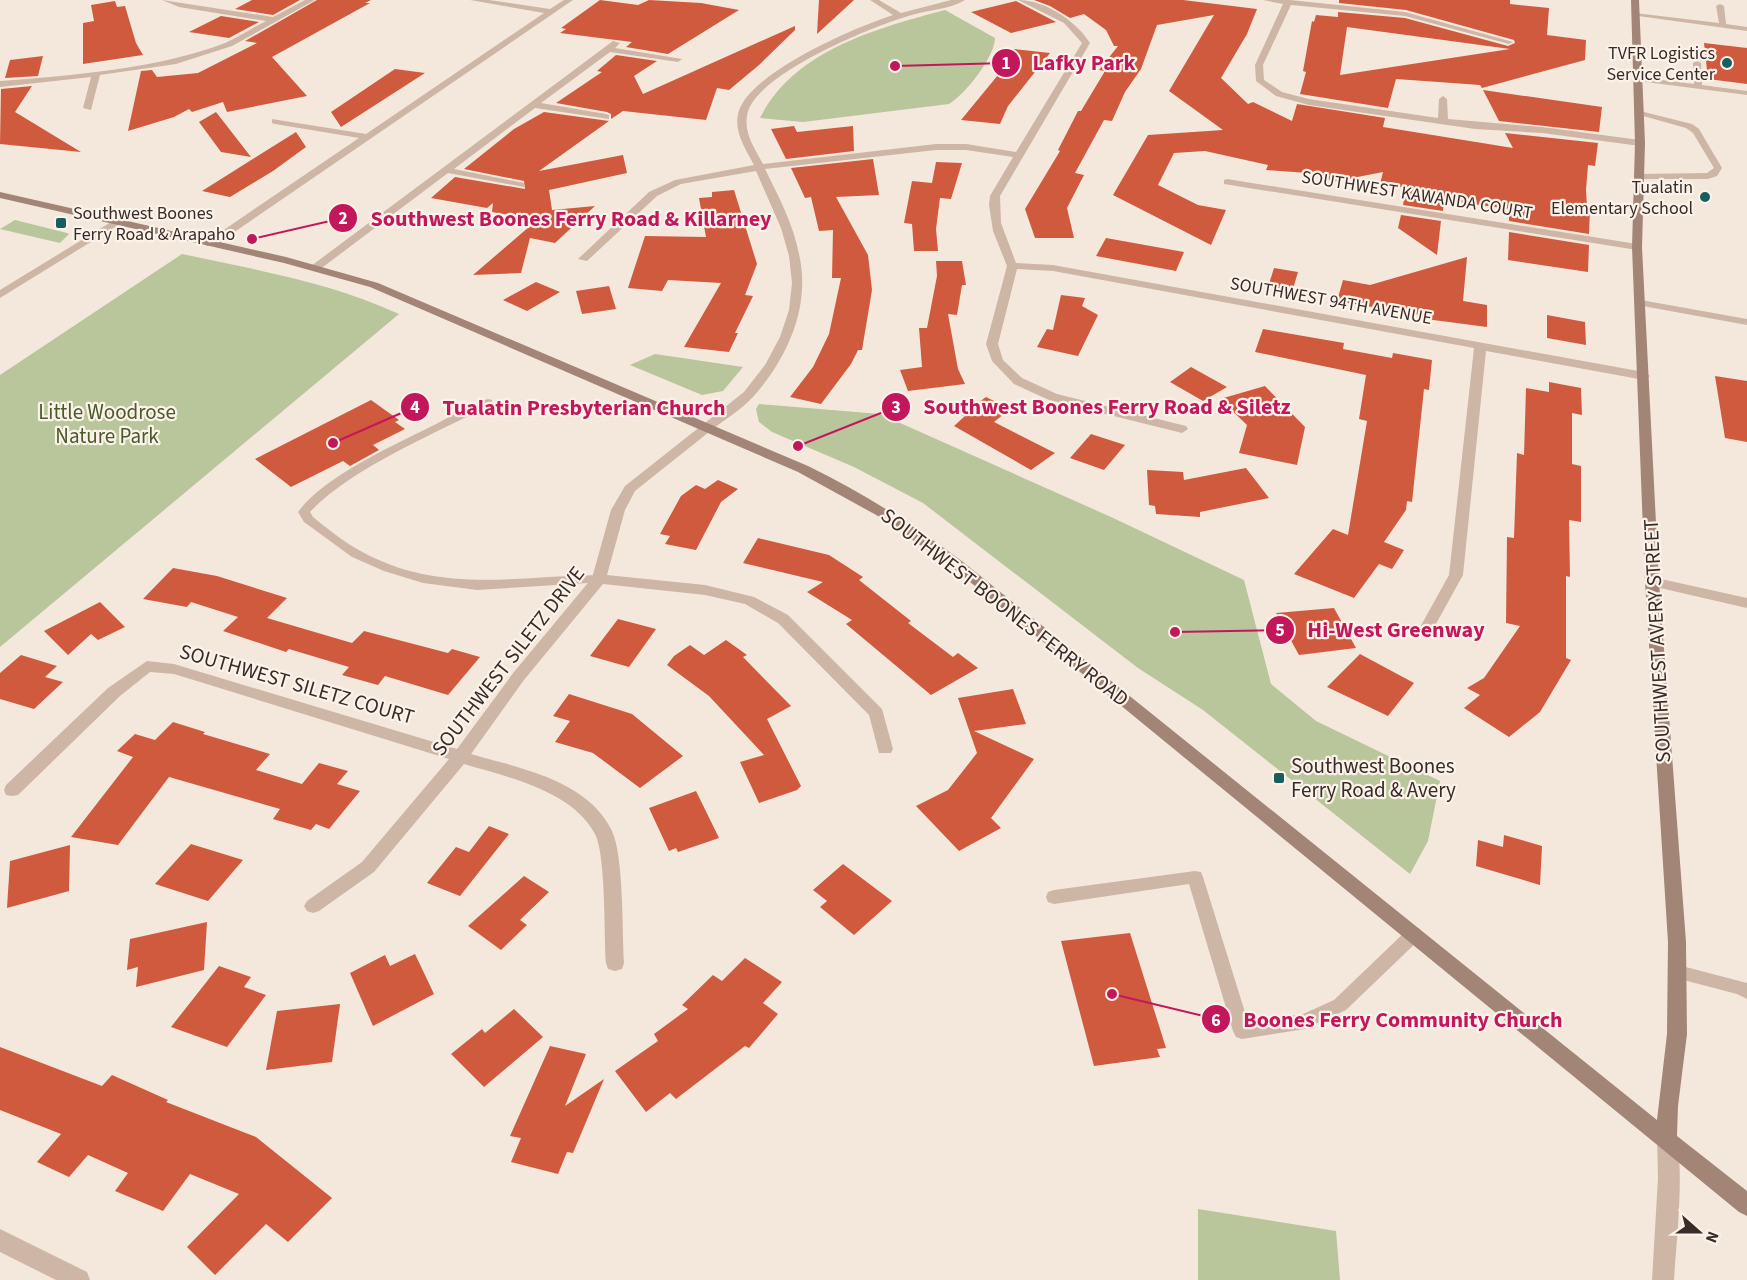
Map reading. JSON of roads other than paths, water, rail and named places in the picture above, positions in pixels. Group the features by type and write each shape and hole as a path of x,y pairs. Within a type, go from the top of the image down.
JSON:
{"main road":[{"name":"SOUTHWEST AVERY STREET","path":"1635,0 1640,143 1637,247 1652,582 1678,972 1677,1034 1668,1106 1667,1138"},
{"name":"SOUTHWEST BOONES FERRY ROAD","path":"0,195 315,268 410,298 832,482 900,521 958,565 1747,1205"}],"street":[{"path":"166,0 179,5 274,20"},
{"path":"0,84 151,66 203,53 243,37 311,0"},
{"path":"474,0 552,12"},
{"path":"210,244 569,0"},
{"path":"874,0 898,15"},
{"name":"SOUTHWEST SILETZ DRIVE","path":"313,906 368,867 460,757 519,676 599,579 618,510 630,489 748,395 763,378 783,344 795,308 799,274 794,244 760,167 747,147 742,127 744,109 754,96 817,48 852,31 898,15 961,0"},
{"path":"1022,0 1072,24 1081,32 1086,43 995,196 992,211 1012,266 992,344 998,361 1018,381 1053,397 1182,429"},
{"path":"1267,0 1405,14 1509,42"},
{"path":"1288,2 1259,65 1260,81 1279,94 1309,102 1443,122 1542,130 1640,143"},
{"path":"315,268 612,46 678,59"},
{"path":"88,108 96,74"},
{"path":"1443,99 1443,122"},
{"path":"534,105 606,117"},
{"path":"275,121 369,137"},
{"path":"583,259 653,194 678,182 760,167 936,147 966,147 1018,155"},
{"path":"446,170 521,185"},
{"name":"SOUTHWEST KAWANDA COURT","path":"1227,182 1637,247"},
{"path":"0,295 116,222"},
{"name":"SOUTHWEST 94TH AVENUE","path":"1012,266 1053,268 1644,376"},
{"path":"1641,303 1747,322"},
{"path":"1426,629 1456,575 1480,347"},
{"path":"599,579 716,592 749,600 783,619 876,713 885,749"},
{"path":"1652,582 1747,603"},
{"name":"SOUTHWEST SILETZ COURT","path":"12,790 114,692 147,666 174,669 540,781 582,805 604,833 610,867 615,963"},
{"name":"SOUTHWEST AVERY STREET","path":"1663,1280 1669,1178 1667,1138"},
{"path":"0,1240 79,1280"}],"lane":[{"path":"1720,6 1723,26"},
{"path":"1635,15 1747,29"},
{"path":"1696,63 1698,87"},
{"path":"1638,79 1747,93"},
{"path":"1639,112 1689,126 1696,131 1718,168 1714,174 1707,176 1639,177"},
{"path":"488,402 348,477 318,497 304,512 308,519 355,554 386,566 435,580 493,585 560,579 599,579"},
{"path":"1054,897 1195,877 1242,1031 1305,1021 1340,1005 1414,934"},
{"path":"1678,972 1741,988 1747,992"}],"place":[{"name":"TVFR Logistics Service Center","path":"1727,63"},
{"name":"Lafky Park","path":"895,66"},
{"name":"Tualatin Elementary School","path":"1705,197"},
{"name":"Southwest Boones Ferry Road & Arapaho","path":"61,223"},
{"name":"Southwest Boones Ferry Road & Killarney","path":"252,239"},
{"name":"Tualatin Presbyterian Church","path":"333,443"},
{"name":"Southwest Boones Ferry Road & Siletz","path":"798,446"},
{"name":"Hi-West Greenway","path":"1175,632"},
{"name":"Southwest Boones Ferry Road & Avery","path":"1279,778"},
{"name":"Boones Ferry Community Church","path":"1112,994"}],"park label":[{"name":"Little Woodrose Nature Park","path":"107,424"}]}
